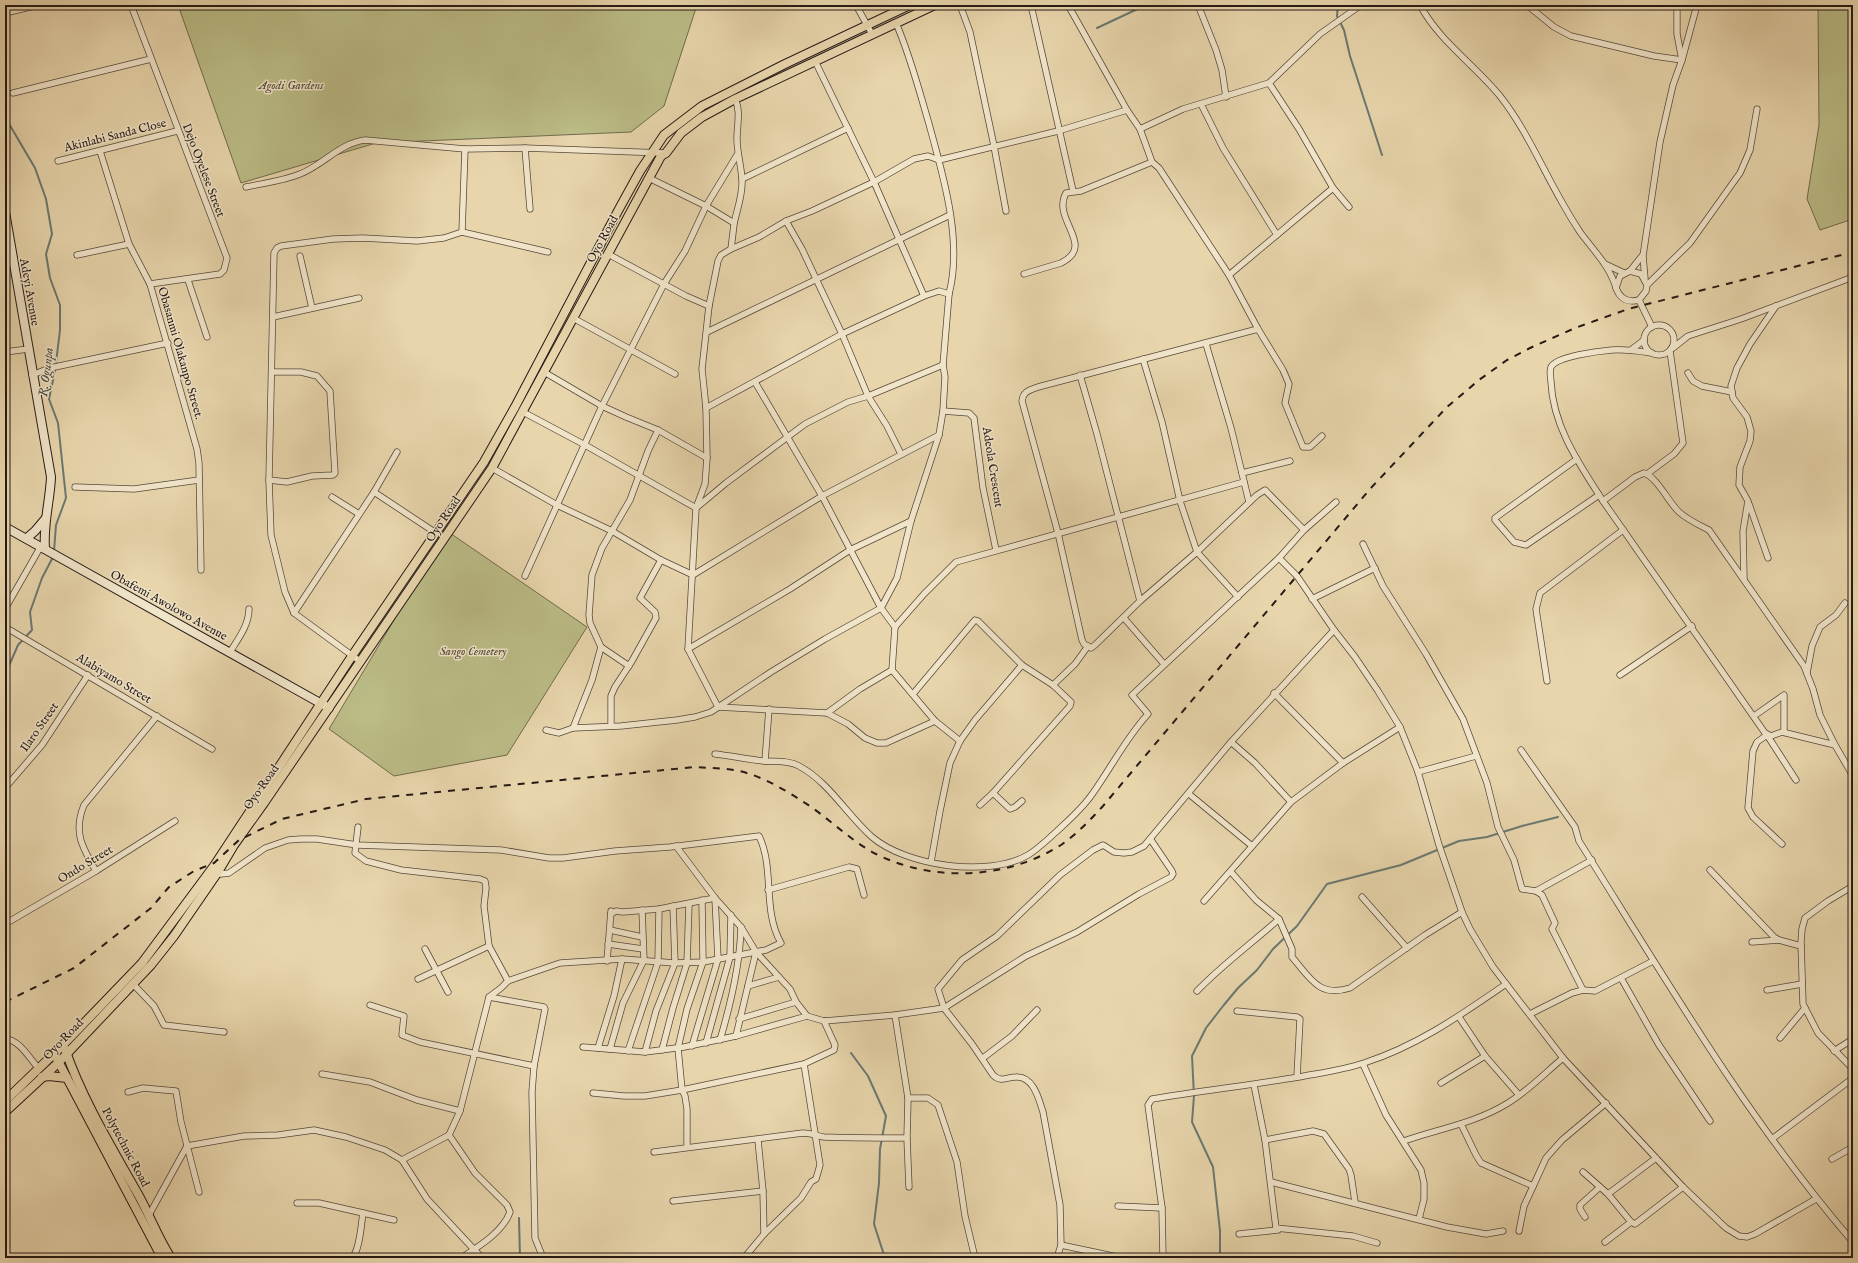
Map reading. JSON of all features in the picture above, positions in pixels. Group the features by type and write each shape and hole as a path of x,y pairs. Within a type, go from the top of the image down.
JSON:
{"main road":[{"name":"Oyo Road","path":"5,1101 40,1073 59,1062 133,984 174,936 352,656 484,462 619,209 640,171 653,154 664,135 702,106 785,64 867,27 910,5"},
{"name":"Oyo Road","path":"5,1112 40,1073 55,1052 142,963 215,870 264,804 492,468 661,156 666,153 675,139 702,117 735,99 935,5"},
{"path":"575,294 583,298"},
{"name":"Polytechnic Road","path":"63,1045 99,1132 162,1258"},
{"name":"Polytechnic Road","path":"55,1052 67,1078 149,1215 156,1234 171,1258"},
{"path":"40,1073 48,1076 67,1078"}],"street":[{"path":"5,13 37,5"},
{"name":"Dejo Oyelese Street","path":"131,5 177,131 226,258 226,266 220,274 188,280 150,284"},
{"path":"856,5 872,34"},
{"path":"960,5 970,32 1006,211"},
{"path":"1031,5 1058,131 1073,191"},
{"path":"1068,5 1127,110 1140,129 1152,162 1159,168 1229,275 1258,329 1283,370 1289,384 1285,403 1303,447 1310,447 1322,436"},
{"path":"1198,5 1216,50 1226,97"},
{"path":"1140,129 1183,109 1269,83 1320,34 1361,5"},
{"path":"1420,5 1444,38 1499,96 1520,125 1563,204 1580,231 1614,278 1616,288 1622,298 1633,301 1639,300 1646,290 1642,256 1660,142 1673,85 1682,60 1697,5"},
{"path":"1526,5 1554,27 1571,36 1640,53 1682,60"},
{"path":"1678,5 1677,34 1682,60"},
{"path":"546,730 559,733 573,728 611,726 695,717 711,712 825,639 882,608 896,578 911,521 939,435 943,411 945,377 944,365 949,294 954,262 950,215 939,160 918,85 896,23"},
{"path":"13,93 151,59"},
{"path":"815,61 874,182 924,296"},
{"path":"1269,83 1299,129 1333,188 1349,207"},
{"path":"731,249 734,223 739,207 742,179 737,155 737,121 739,112 735,99"},
{"path":"1201,104 1223,148 1277,235"},
{"path":"1646,282 1690,242 1730,189 1740,173 1750,150 1757,109"},
{"path":"718,707 688,650 696,508 705,484 708,458 706,408 702,369 709,306 719,257 731,249 759,237 786,221 812,211 874,182 914,159 928,156 939,160 1058,131 1127,110"},
{"path":"742,179 848,128"},
{"name":"Akinlabi Sanda Close","path":"58,160 100,151 177,131"},
{"path":"246,187 300,174 354,141 365,140 465,149 582,149 653,154 666,153"},
{"path":"525,148 530,209"},
{"path":"462,232 465,149"},
{"name":"Obasanmi Olakanpo Street.","path":"100,151 129,244 150,284 197,449 199,463 201,570"},
{"path":"525,576 602,406 664,284 685,251 706,206 737,155"},
{"path":"1024,274 1061,264 1074,252 1075,240 1062,207 1066,193 1073,191 1081,192 1152,162"},
{"path":"649,178 706,206 734,223"},
{"path":"1229,275 1333,188"},
{"name":"Adeyi Avenue","path":"5,212 32,375 51,477 43,547"},
{"path":"707,332 816,278 950,215"},
{"path":"786,221 816,278 842,334 868,396 887,426 901,454"},
{"path":"360,662 294,613 285,592 271,535 270,480 274,253 277,248 281,246 333,239 363,238 417,241 444,238 462,232 548,252"},
{"path":"77,255 129,244"},
{"path":"608,254 686,296 709,306"},
{"path":"300,256 312,308"},
{"path":"1616,288 1617,282 1642,256"},
{"path":"1605,264 1627,272 1641,274 1646,282"},
{"path":"1796,780 1754,716 1623,530 1576,460 1568,444 1553,404 1551,367 1561,360 1570,357 1612,350 1631,350 1663,355 1688,336 1776,306 1853,277"},
{"path":"188,280 207,337"},
{"path":"706,408 842,334 924,296 939,291 949,294"},
{"path":"273,317 359,298"},
{"path":"1639,300 1652,327"},
{"path":"1768,558 1748,501 1739,485 1740,467 1750,441 1751,431 1747,417 1733,398 1731,386 1737,368 1750,344 1776,306"},
{"path":"573,318 675,374"},
{"path":"1652,353 1646,348 1644,340 1646,332 1652,327 1664,325 1673,332 1688,336"},
{"path":"1258,329 1206,344 1080,375 1027,391 1022,397 1058,533 1081,638 1084,644 1091,648 1095,645 1140,601 1197,552 1249,502 1265,490 1304,530"},
{"path":"1603,501 1635,478 1644,473 1647,474 1674,454 1683,443 1672,349 1675,340 1673,332"},
{"path":"1631,350 1644,340"},
{"path":"32,375 66,364 168,343"},
{"path":"1206,344 1231,428 1249,502"},
{"path":"5,352 28,350"},
{"path":"1143,359 1162,422 1180,501 1197,552 1238,597"},
{"path":"696,508 788,436 834,409 848,402 868,396 944,365"},
{"path":"270,480 288,482 312,476 329,477 333,476 335,473 330,391 318,376 301,372 272,372"},
{"path":"544,372 602,406 658,430 708,458"},
{"path":"1688,373 1693,381 1702,386 1732,392"},
{"path":"1080,375 1140,601"},
{"path":"755,382 788,436 882,608 895,627 892,670 914,694 935,721 960,741"},
{"name":"Adeola Crescent","path":"943,411 969,413 974,418 983,488 996,550"},
{"path":"523,412 585,445 696,508"},
{"path":"629,666 601,647 590,623 590,584 598,559 630,500 648,451 658,430"},
{"path":"693,575 822,496 939,435"},
{"path":"294,613 374,492 397,452"},
{"path":"1576,460 1495,518 1495,520 1514,542 1526,545 1599,495"},
{"path":"1242,473 1290,461"},
{"path":"492,468 557,505 612,531 661,560 693,575"},
{"path":"1647,474 1678,511 1686,518 1709,530 1804,666 1820,715 1853,776"},
{"path":"76,486 134,489 199,480"},
{"path":"895,627 952,565 964,558 1118,516 1180,501 1244,482"},
{"path":"374,492 436,533"},
{"path":"332,497 359,514"},
{"path":"1744,579 1743,531 1748,501"},
{"path":"715,754 765,761 786,762 800,767 817,778 873,838 895,852 913,858 962,867 988,866 1010,862 1027,855 1056,832 1075,815 1092,794 1117,754 1148,714 1132,695 1238,597 1279,558 1304,530 1336,502"},
{"path":"27,538 35,531 46,517"},
{"path":"688,650 790,589 850,550 911,521"},
{"name":"Obafemi Awolowo Avenue","path":"5,527 329,708"},
{"path":"1547,682 1536,609 1540,593 1546,586 1623,530"},
{"path":"1363,544 1384,586 1450,694 1463,719 1487,783 1498,827 1514,860 1522,888 1536,891 1542,895 1555,923 1552,929 1583,990"},
{"path":"5,609 43,547"},
{"path":"1279,558 1297,576 1378,691 1400,727 1418,772 1439,845 1462,912 1486,956 1563,1058 1683,1187 1726,1228 1739,1236 1747,1237 1816,1199"},
{"path":"611,726 611,696 656,618 655,612 640,598 661,560"},
{"path":"1312,599 1375,568"},
{"path":"1807,673 1812,646 1820,627 1836,615 1845,603"},
{"path":"230,652 247,623 249,609"},
{"path":"1124,618 1164,664"},
{"path":"914,694 975,620 978,621 1022,665 1053,685 1069,698 1071,702 1070,706 993,793 980,805"},
{"path":"1620,675 1692,626"},
{"name":"Alabiyamo Street","path":"5,627 21,635 212,749"},
{"path":"1057,1258 1061,1245 1060,1205 1043,1112 1038,1098 1032,1085 1026,1080 1017,1077 1005,1080 996,1078 983,1058 944,1008 938,989 962,960 1003,931 1060,875 1100,845 1106,845 1114,852 1132,852 1144,846 1151,840 1231,742 1274,693 1334,630"},
{"path":"1053,685 1075,664 1088,646"},
{"path":"573,728 592,680 601,647"},
{"path":"932,862 940,811 950,763 960,741 975,720 1022,665"},
{"path":"826,713 860,689 892,670"},
{"name":"Ilaro Street","path":"5,788 42,745 88,675"},
{"path":"1274,693 1343,763"},
{"path":"1754,716 1784,695 1784,732"},
{"path":"718,707 826,713 848,724 864,738 877,743 886,743 935,721"},
{"path":"765,761 769,709"},
{"path":"96,871 82,847 79,833 79,818 84,804 157,716"},
{"path":"1204,901 1291,802 1343,763 1400,727"},
{"path":"1782,844 1753,817 1748,808 1753,751 1758,742 1767,735 1771,736 1784,732 1835,745"},
{"path":"1231,742 1255,763 1291,802"},
{"path":"1521,750 1574,827 1579,841 1706,1046 1816,1199 1853,1242"},
{"path":"1418,772 1476,756"},
{"path":"993,793 1010,809 1022,801"},
{"path":"1189,794 1252,846"},
{"name":"Ondo Street","path":"5,924 96,871 175,821"},
{"path":"358,827 355,853 366,861 401,870 480,879 484,881 486,888 484,906 489,946 508,981"},
{"path":"215,870 220,874 229,873 265,848 288,840 317,839 357,845 501,850 549,858 676,846 759,836 766,851 768,890 774,927 781,943 766,950 702,962 675,963 622,959 560,963 508,981 488,997 460,1111 449,1135 402,1160"},
{"path":"583,1047 646,1052 692,1046 720,1040 807,1016 824,1021 895,1015 944,1008 1026,956 1077,932 1139,894 1171,877 1173,874 1172,871 1151,840"},
{"path":"676,846 715,898 731,914 741,927 756,952 790,989 796,1002 807,1016"},
{"path":"1536,891 1592,860"},
{"path":"768,890 849,867 857,870 864,895"},
{"path":"1710,870 1766,930 1778,940"},
{"path":"1230,872 1256,900 1279,919 1292,949 1292,957 1323,990 1338,992 1350,988 1425,935 1462,912"},
{"path":"1853,886 1828,901 1805,918 1802,929 1801,946 1803,1004 1818,1033 1853,1069"},
{"path":"1362,897 1407,948"},
{"path":"606,961 611,912 659,909 715,898"},
{"path":"692,1046 718,959 715,898"},
{"path":"687,1146 687,1109 685,1096 682,1090 678,1048 687,1009 702,962 702,900"},
{"path":"662,1050 687,963 689,904"},
{"path":"646,1052 656,1011 675,963 673,906"},
{"path":"628,1051 658,962 659,909"},
{"path":"610,1049 623,1004 644,960 642,910"},
{"path":"706,1043 730,957 731,914"},
{"path":"1197,991 1279,919"},
{"path":"720,1040 732,1000 740,955 741,927"},
{"path":"610,930 642,936"},
{"path":"1752,942 1778,940 1801,946"},
{"path":"608,944 643,949"},
{"path":"418,979 489,946"},
{"path":"425,949 448,992"},
{"path":"736,1036 756,952"},
{"path":"598,1048 614,996 622,959"},
{"path":"1530,1014 1572,993 1583,990 1595,991 1653,961"},
{"path":"748,986 780,977"},
{"path":"1621,978 1659,1045 1710,1121"},
{"path":"133,984 157,1011 164,1025 224,1032"},
{"path":"1163,1258 1162,1208 1148,1105 1152,1099 1201,1091 1254,1085 1362,1064 1421,1040 1459,1017 1506,984"},
{"path":"1768,990 1802,984"},
{"path":"488,997 545,1008 534,1066 532,1092 535,1238 543,1258"},
{"path":"739,1019 796,1002"},
{"path":"370,1005 404,1016 402,1035 420,1042 534,1066"},
{"path":"1780,1038 1805,1008"},
{"path":"983,1058 1012,1036 1036,1010"},
{"path":"1237,1011 1296,1017 1300,1019 1297,1077"},
{"path":"895,1015 908,1098 907,1138 909,1187"},
{"path":"1459,1017 1485,1056 1519,1095"},
{"path":"593,1093 624,1096 645,1096 682,1090 804,1064 834,1050 835,1046 824,1021"},
{"path":"5,1039 10,1039 17,1043 40,1073"},
{"path":"1834,1051 1853,1039"},
{"path":"1441,1083 1485,1056"},
{"path":"1404,1141 1461,1124 1496,1109 1519,1095 1563,1058"},
{"path":"744,1258 764,1234 801,1198 811,1182 816,1179 818,1174 820,1164 804,1064"},
{"path":"1362,1064 1386,1115 1404,1141 1421,1170 1424,1183 1420,1219"},
{"path":"322,1074 370,1082 418,1100 460,1111"},
{"path":"1772,1139 1853,1078"},
{"path":"1254,1085 1265,1140 1276,1228 1278,1230"},
{"path":"128,1092 143,1088 176,1091 180,1122 199,1192"},
{"path":"908,1098 928,1098 938,1105 957,1162 965,1216 975,1258"},
{"path":"1519,1231 1524,1206 1546,1158 1562,1140 1606,1103"},
{"path":"1461,1124 1481,1163 1533,1186"},
{"path":"187,1146 244,1136 278,1135 314,1130 370,1144 385,1150 402,1160 427,1199 482,1258"},
{"path":"1265,1140 1313,1131 1324,1134 1349,1169 1354,1202"},
{"path":"654,1152 687,1146 758,1140 803,1133 810,1133 816,1136 907,1138"},
{"path":"449,1135 474,1173 507,1205 510,1212 505,1222 474,1250 461,1258"},
{"path":"758,1140 763,1191 764,1234"},
{"path":"149,1215 187,1146"},
{"path":"1832,1159 1853,1147"},
{"path":"1608,1194 1656,1158"},
{"path":"1583,1172 1608,1194 1631,1222 1636,1224 1683,1187"},
{"path":"1271,1182 1447,1227 1486,1234 1503,1231"},
{"path":"1584,1217 1580,1209 1580,1205 1600,1187"},
{"path":"673,1201 763,1191"},
{"path":"297,1202 319,1203 394,1220"},
{"path":"1118,1206 1162,1208"},
{"path":"352,1258 356,1255 358,1248 363,1213"},
{"path":"1605,1242 1631,1222"},
{"path":"1239,1234 1278,1230 1340,1235 1377,1243"},
{"path":"1061,1245 1103,1256 1122,1258"}],"green space":[{"name":"Agodi Gardens","path":"178,5 697,5 664,106 631,132 376,143 241,183"},
{"path":"1818,5 1853,5 1853,219 1820,230 1807,199 1819,125"},
{"name":"Sango Cemetery","path":"447,531 587,627 507,755 394,776 329,729"}],"waterway":[{"path":"1097,28 1146,5"},
{"path":"1338,5 1337,16 1344,30 1350,56 1382,155"},
{"name":"R. Ogunpa","path":"5,117 35,168 46,199 52,234 46,254 50,278 60,305 60,330 55,371 49,399 58,423 66,498 56,525 54,551"},
{"name":"R. Ogunpa","path":"5,675 18,645 32,630 30,612 42,578 53,557"},
{"path":"1220,1258 1220,1231 1213,1167 1192,1122 1194,1096 1192,1056 1206,1028 1238,988 1257,970 1273,949 1297,926 1327,884 1401,865 1459,841 1487,837 1558,817"},
{"path":"851,1053 868,1076 886,1116 880,1149 879,1183 874,1224 885,1258"},
{"path":"519,1218 520,1258"}],"railway":[{"path":"5,1002 74,968 151,908 169,887 194,871 214,863 239,840 282,819 366,799 695,767 724,769 743,772 761,778 812,807 848,835 876,854 898,863 922,870 946,873 970,873 1017,865 1040,856 1067,841 1103,806 1370,489 1447,407 1479,380 1507,360 1530,348 1575,328 1628,309 1853,252"}]}
